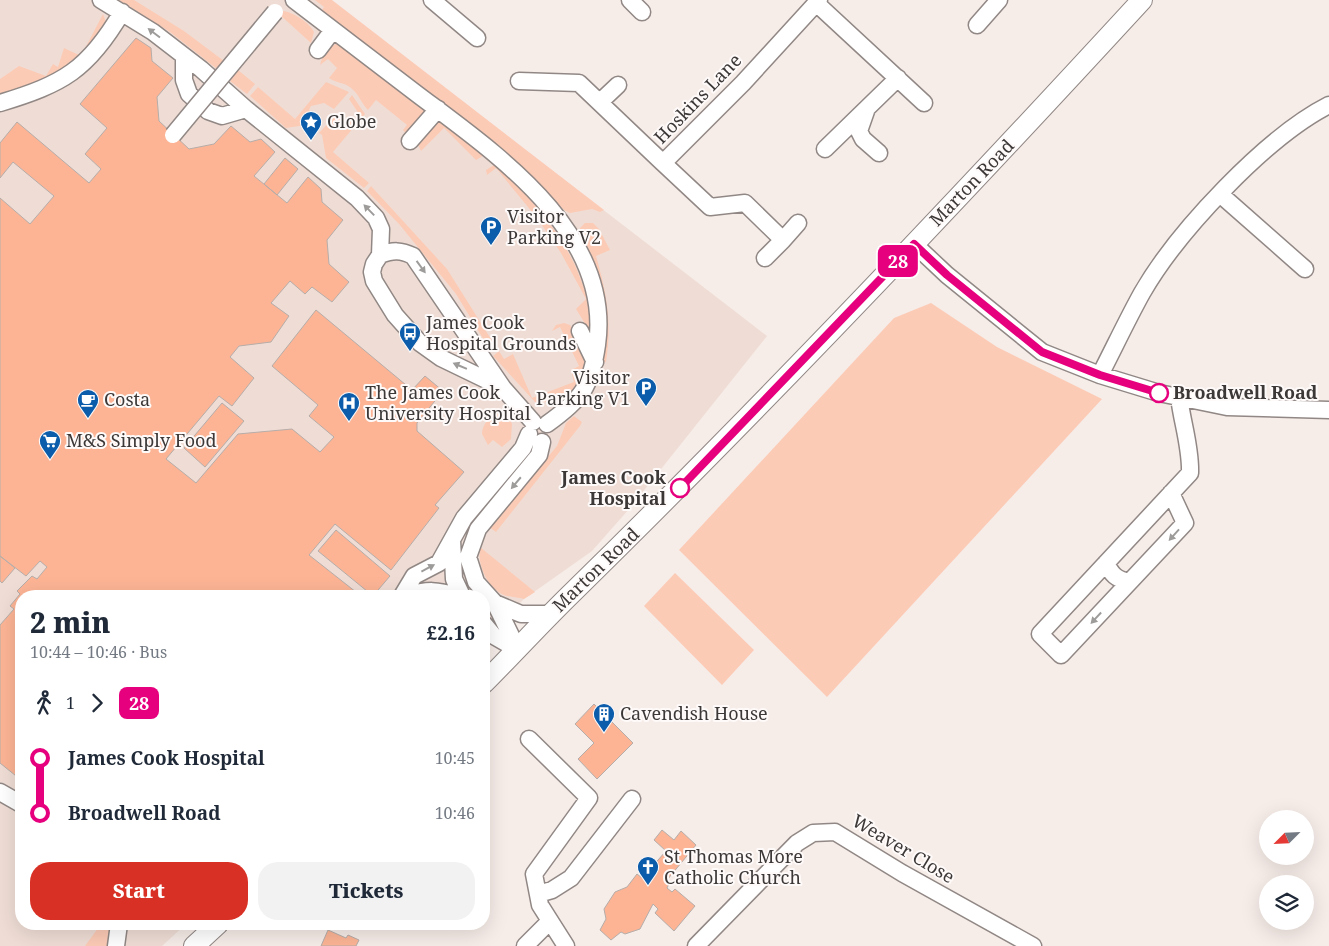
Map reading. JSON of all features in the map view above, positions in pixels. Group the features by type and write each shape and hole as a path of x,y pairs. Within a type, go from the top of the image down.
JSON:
{"main road":[{"name":"Marton Road","path":"490,677 680,488 914,244 1142,0"},
{"path":"194,946 211,930"}],"street":[{"path":"102,0 153,32 226,89 246,109 357,198 376,218 381,229 380,255 374,264 374,281 394,315 420,342 441,358 503,388"},
{"path":"294,0 493,152 544,200 564,224 580,252 593,286 600,324 595,362 588,383 578,400 538,431 464,518 439,563 414,576 406,590"},
{"path":"630,0 642,12"},
{"path":"977,26 999,0"},
{"path":"440,2 477,38"},
{"path":"818,2 924,103"},
{"name":"Hoskins Lane","path":"519,81 579,83 664,163 743,83 818,2"},
{"path":"173,135 279,6"},
{"path":"0,103 54,85 79,69 97,51 122,12"},
{"path":"318,50 333,30"},
{"path":"184,57 184,80 189,94 208,110 222,116 246,109"},
{"path":"825,149 898,78"},
{"path":"600,102 618,85"},
{"path":"1100,375 1143,292 1185,233 1263,151 1329,105"},
{"path":"410,141 438,109"},
{"path":"866,109 859,131 863,139 879,153"},
{"path":"664,163 710,207 745,204 783,240"},
{"path":"1221,194 1305,270"},
{"path":"764,258 798,223"},
{"path":"914,244 947,275 1042,352 1100,375 1179,397 1227,407 1329,410"},
{"path":"380,255 391,250 403,251 413,256 503,388 538,431 539,455 478,529 471,544 468,557 471,569 476,582 483,590"},
{"path":"580,331 595,362"},
{"path":"1172,493 1185,523 1061,655 1040,634 1190,473 1190,456 1183,427 1179,397"},
{"path":"452,540 454,579 459,590"},
{"path":"1106,563 1112,575 1119,580 1130,582"},
{"path":"425,590 439,590"},
{"path":"490,597 495,603 518,650"},
{"path":"495,603 521,614 552,614"},
{"path":"490,631 494,636 518,650"},
{"path":"529,739 589,798 534,874 540,905 566,946"},
{"path":"0,792 15,801"},
{"path":"538,894 565,884 571,878 632,799"},
{"name":"Weaver Close","path":"696,946 797,843 813,833 835,832 902,873 1033,946"},
{"path":"525,946 550,921"},
{"path":"116,946 118,930"}],"shaded area":[{"name":"The James Cook University Hospital","path":"0,0 331,0 767,336 630,508 592,551 524,599 490,632 490,590 15,590 15,930 179,930 162,946 0,946"},
{"path":"119,0 134,0 184,31 224,61 217,69 170,32"},
{"path":"315,0 332,0 604,210 600,212 592,209 570,213 564,210 538,184 459,117 322,10 324,7"},
{"path":"283,11 296,16 309,25 314,32 311,43 280,15"},
{"path":"103,14 106,22 97,37 99,40 74,65 55,78 34,88 0,96 0,79 19,66 46,76 53,64 58,67 64,48 81,56"},
{"path":"338,43 427,111 407,135 403,130 407,125 376,100 368,110 351,88 329,78 337,68 328,59 320,65 326,52"},
{"path":"238,70 255,84 247,94 230,81"},
{"path":"326,82 349,92 334,109 324,103 311,106 309,110 319,127 314,130 306,125 286,128 250,96 258,87 295,119"},
{"path":"352,95 365,114 333,152 369,183 364,188 326,158 322,135 319,133 335,116 354,123 359,114 349,99"},
{"path":"440,119 483,153 483,156 476,160 444,128 421,151 417,143"},
{"path":"494,165 498,165 530,199 560,237 575,265 590,303 589,330 576,309 586,299 561,253 537,218 496,168 487,175 486,170"},
{"path":"371,186 447,269 496,347 490,350 456,294 399,224 367,191"},
{"path":"585,223 593,223 599,229 610,250 596,256 607,309 609,335 606,362 600,362 596,272 580,233 580,228"},
{"path":"931,303 997,347 1102,399 827,697 679,550 894,318"},
{"path":"564,323 570,325 581,345 584,362 580,380 568,399 559,398 535,402 493,356 499,351 504,359 513,354 532,398 574,382 571,370 579,366 560,327 552,331 556,325"},
{"path":"499,412 508,414 512,424 511,439 502,447 493,440 488,445 482,434 483,427 487,421"},
{"path":"574,416 582,422 580,426 496,532 489,527 557,446 566,423"},
{"path":"480,547 535,592 524,599 505,595 495,589 481,567"},
{"path":"675,573 754,650 722,685 644,606"},
{"path":"97,930 115,930 112,946 85,946"}],"building":[{"path":"136,38 151,48 152,61 173,78 157,97 159,121 189,149 214,144 231,126 250,142 261,139 275,152 254,176 287,203 308,177 321,189 322,202 343,220 327,240 329,264 349,282 332,302 312,287 305,294 290,281 271,303 289,316 271,342 239,346 230,357 254,378 232,406 219,396 166,459 196,483 238,434 292,429 320,452 334,437 309,416 318,405 272,366 316,310 412,390 425,376 443,391 417,423 417,431 464,472 435,505 439,508 391,570 335,524 309,555 353,590 18,590 32,576 37,579 47,567 40,561 26,576 0,556 0,198 30,224 54,196 13,162 0,178 0,143 17,122 89,183 101,169 85,154 107,128 80,104"},
{"path":"285,158 298,169 277,195 264,184"},
{"path":"222,403 244,421 205,467 184,448"},
{"path":"336,530 390,576 378,590 366,590 318,551"},
{"path":"0,556 15,568 2,583 0,581"},
{"path":"15,600 15,775 0,763 0,625 14,609 10,606"},
{"name":"Cavendish House","path":"594,704 633,743 597,779 578,759 594,743 575,724"},
{"name":"St Thomas More Catholic Church","path":"662,830 674,840 681,831 696,845 667,880 669,884 667,888 672,892 675,889 695,906 674,931 655,913 658,909 653,904 640,929 625,934 621,932 611,940 600,930 606,919 604,909 615,892 627,887 637,874 642,878 666,851 654,840"},
{"path":"328,930 346,938 348,935 359,940 356,946 321,946"}],"bus line":[{"name":"28","path":"680,488 914,244 947,275 1042,352 1100,375 1159,393"}],"place":[{"name":"Globe","path":"311,141"},
{"name":"Visitor Parking V2","path":"491,246"},
{"name":"James Cook Hospital Grounds","path":"410,352"},
{"name":"Broadwell Road","path":"1159,393"},
{"name":"Visitor Parking V1","path":"646,407"},
{"name":"Costa","path":"88,419"},
{"name":"The James Cook University Hospital","path":"349,422"},
{"name":"M&S Simply Food","path":"50,460"},
{"name":"James Cook Hospital","path":"680,488"},
{"name":"Cavendish House","path":"604,733"},
{"name":"St Thomas More Catholic Church","path":"648,886"}]}
